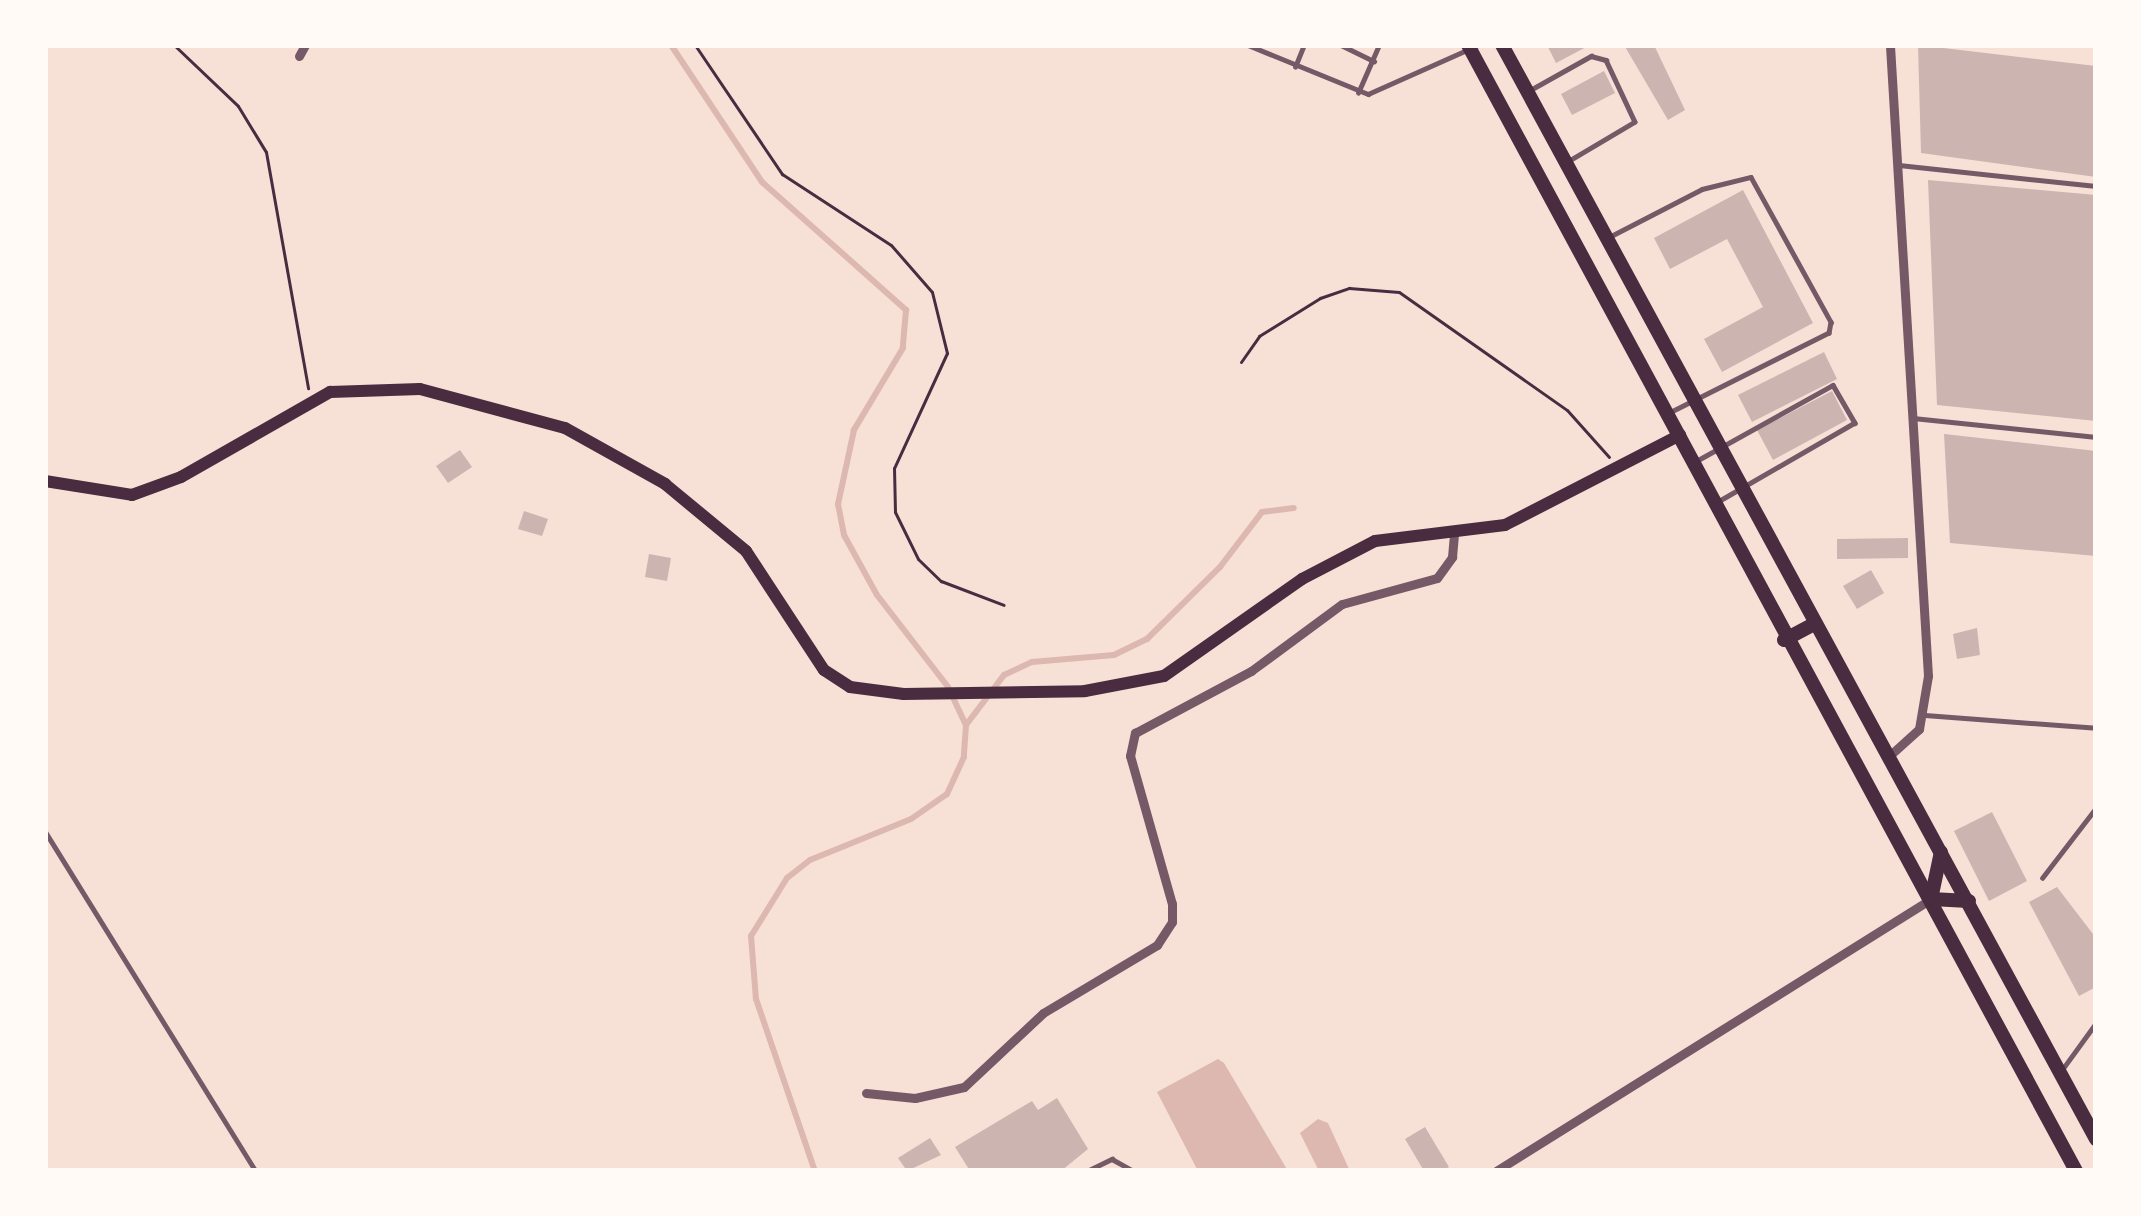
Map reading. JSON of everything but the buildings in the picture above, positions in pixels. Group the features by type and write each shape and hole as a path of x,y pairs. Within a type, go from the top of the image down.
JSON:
{"highway":[{"path":"1502,45 2096,1139"},
{"path":"1472,46 1669,413 1784,640 1931,899 2076,1171"},
{"path":"1624,331 1650,317"},
{"path":"1784,640 1814,624"},
{"path":"1931,899 1941,851"},
{"path":"1931,899 1970,901"}],"main road":[{"path":"45,481 88,494 155,488 310,400 356,386 420,389 604,445 728,533 836,680 868,691 923,694 1085,691 1164,676 1302,579 1375,542 1526,517 1680,435"}],"street":[{"path":"299,56 305,45"},
{"path":"1888,757 1912,740 1925,715 1890,45"},
{"path":"866,1093 916,1098 964,1087 1042,1013 1167,936 1172,904 1130,756 1135,733 1251,671 1342,604 1437,578 1452,557 1454,532"},
{"path":"1496,1171 1931,899"}],"lane":[{"path":"1248,45 1358,93 1379,92 1472,46"},
{"path":"1294,67 1304,45"},
{"path":"1341,45 1374,61"},
{"path":"1358,93 1379,45"},
{"path":"1527,92 1591,56 1606,60 1635,122 1566,163"},
{"path":"1897,165 2096,186"},
{"path":"1607,238 1727,178 1751,177 1762,186 1831,328 1669,413"},
{"path":"1694,462 1834,385 1855,423 1715,504"},
{"path":"1912,418 2096,437"},
{"path":"1925,715 2096,728"},
{"path":"2042,878 2096,808"},
{"path":"45,831 256,1171"},
{"path":"2060,1073 2096,1023"},
{"path":"1087,1171 1112,1159 1134,1171"}],"path":[{"path":"174,45 238,106 266,152 310,400"},
{"path":"695,45 782,174 891,245 932,292 947,353 894,468 895,512 918,559 940,580 1004,605"},
{"path":"1241,362 1258,336 1320,298 1349,288 1399,292 1567,410 1618,468"}],"shaded area":[{"path":"1218,1059 1288,1171 1198,1171 1157,1092"},
{"path":"1318,1119 1328,1123 1350,1171 1319,1171 1300,1133"}],"waterway":[{"path":"671,45 762,182 906,310 903,348 854,430 838,504 844,535 877,595 948,687 966,725 964,757 947,794 911,819 810,860 787,878 751,936 756,999 815,1171"},
{"path":"966,725 1004,675 1032,662 1114,655 1147,639 1220,567 1262,512 1294,508"}]}
